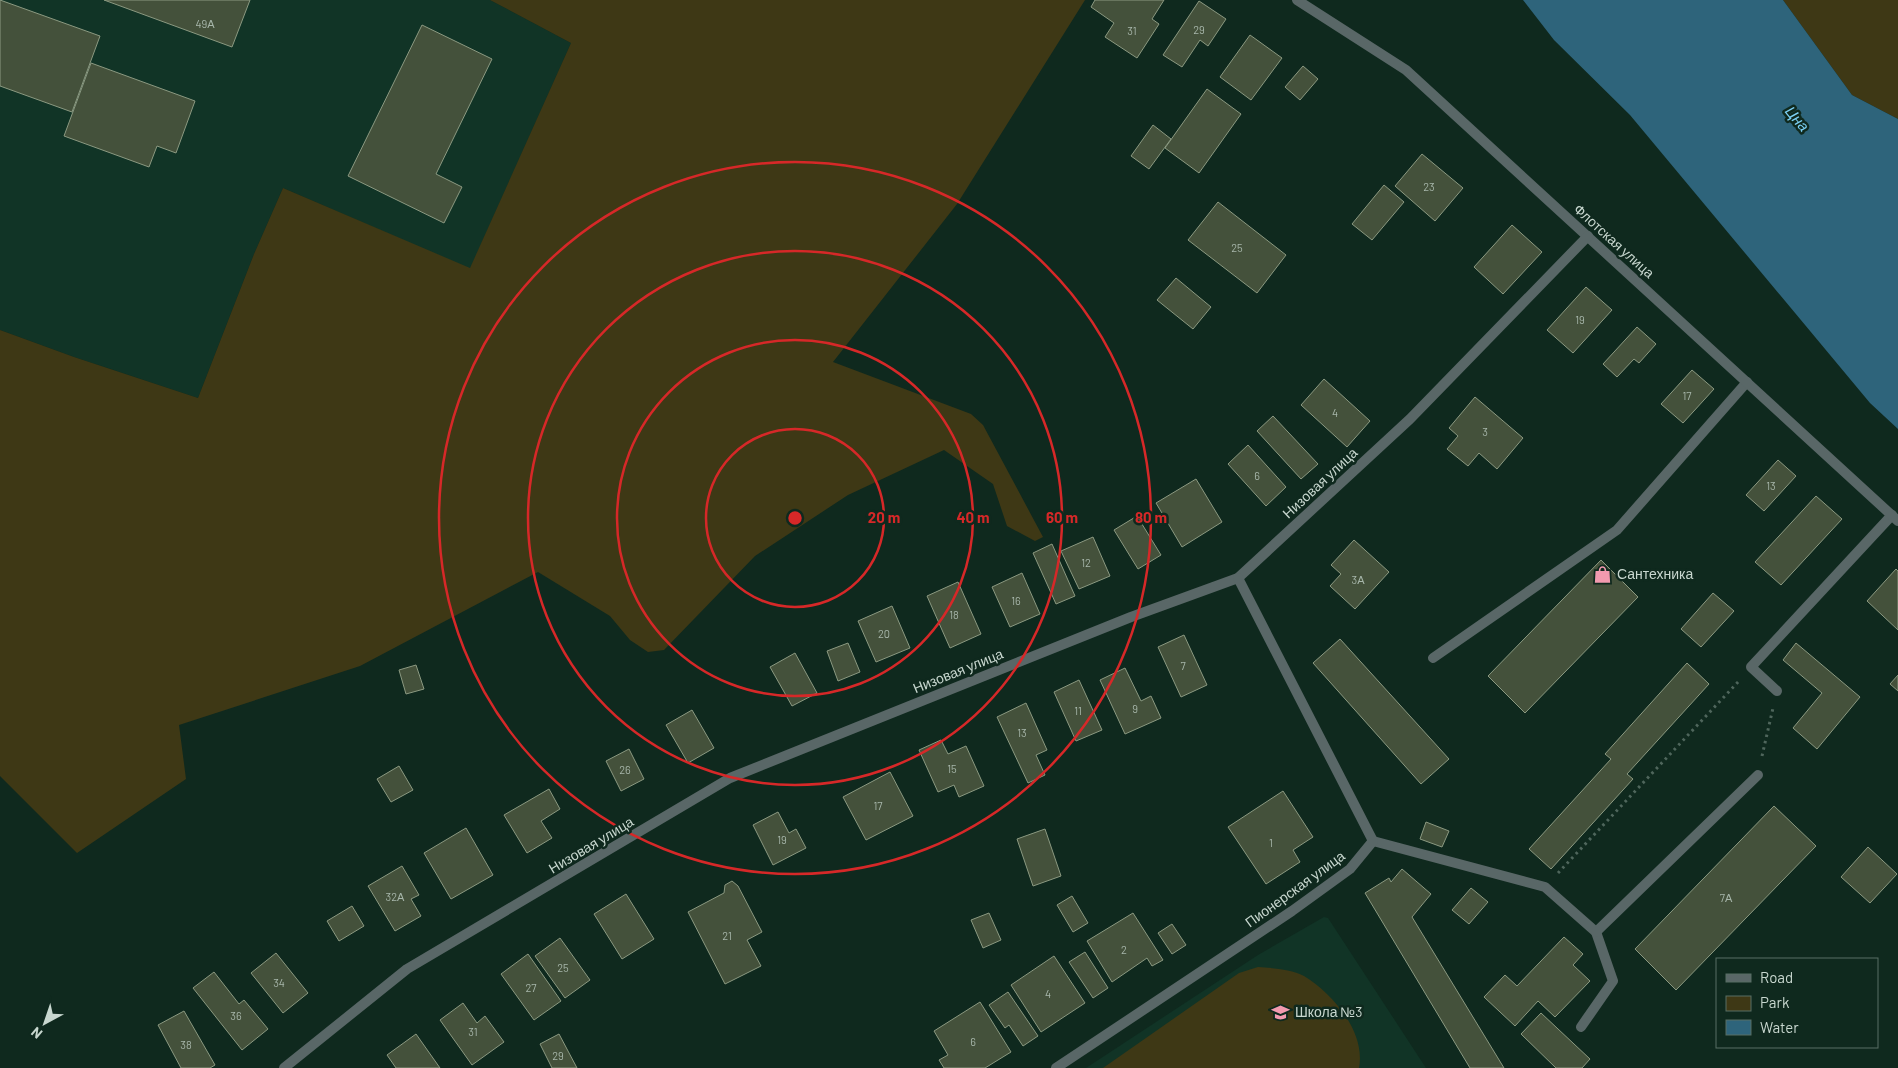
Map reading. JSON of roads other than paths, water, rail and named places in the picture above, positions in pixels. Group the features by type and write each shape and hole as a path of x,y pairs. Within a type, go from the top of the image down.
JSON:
{"street":[{"name":"Флотская улица","path":"1297,0 1406,70 1895,518"},
{"name":"Низовая улица","path":"284,1068 407,969 730,778 1131,617 1238,578 1410,419 1588,236"},
{"path":"1433,658 1617,530 1747,382"},
{"path":"1776,691 1751,667 1895,518"},
{"path":"1238,578 1373,840 1545,887 1596,932 1613,981 1581,1027"},
{"path":"1596,932 1758,775"},
{"name":"Пионерская улица","path":"1056,1068 1292,911 1350,869 1373,840"}],"water":[{"name":"Цна","path":"1523,0 1783,0 1852,95 1898,119 1898,429 1870,403 1630,115 1554,40"}],"place":[{"name":"Сантехника","path":"1603,574"},
{"name":"Школа №3","path":"1281,1012"}]}
